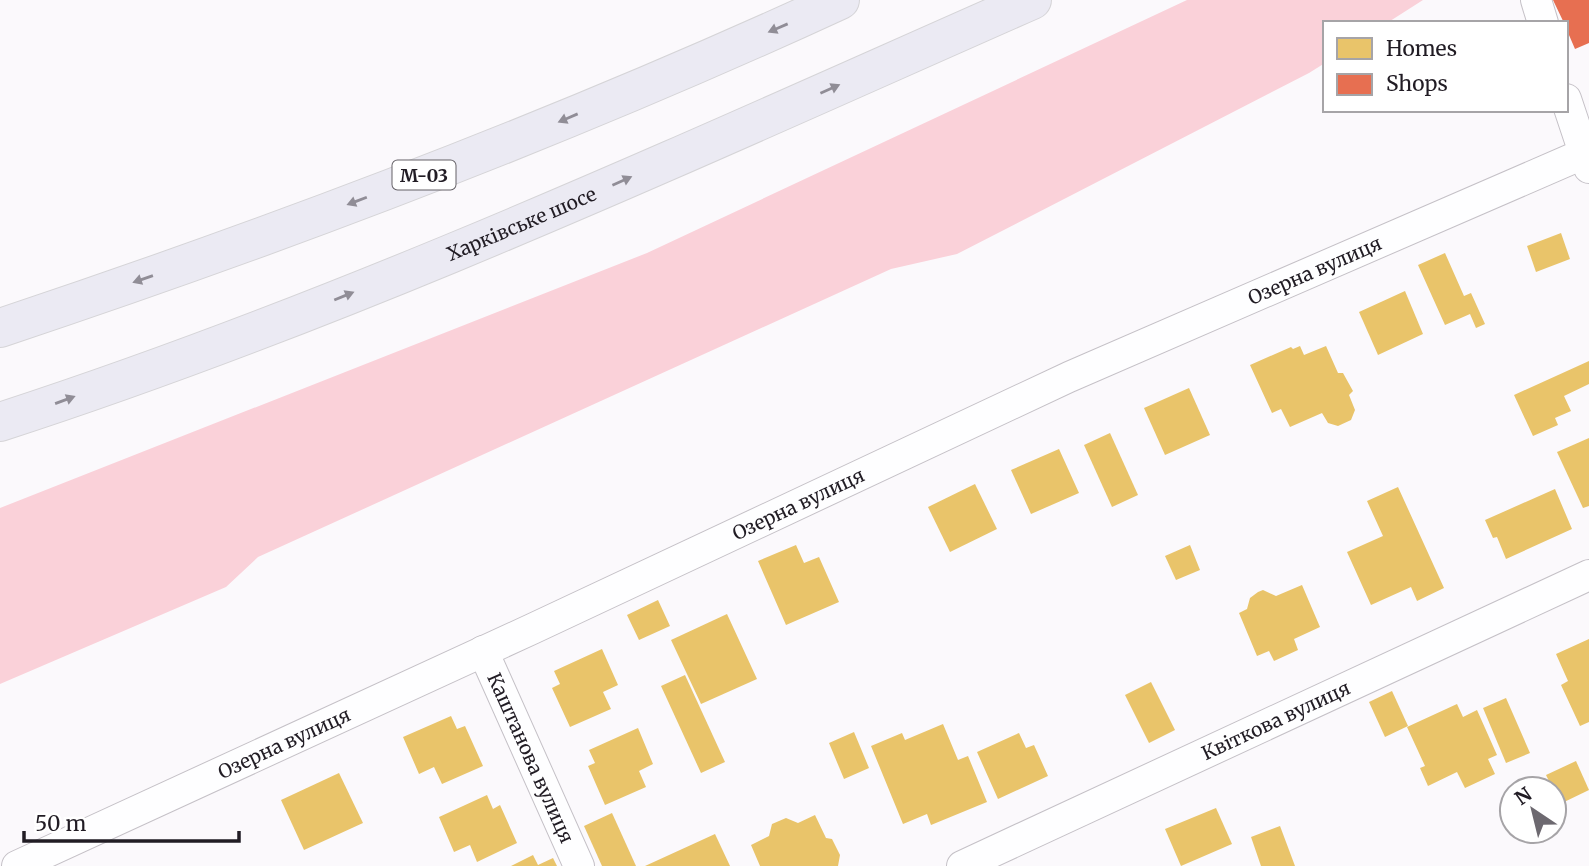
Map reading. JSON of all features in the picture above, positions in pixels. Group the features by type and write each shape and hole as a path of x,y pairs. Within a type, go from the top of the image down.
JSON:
{"highway":[{"name":"М-03","path":"0,328 236,248 519,139 840,0"},
{"name":"Харківське шосе","path":"0,422 281,322 576,201 1032,0"}],"street":[{"path":"1536,0 1542,21"},
{"path":"1568,105 1586,161"},
{"name":"Озерна вулиця","path":"17,866 1069,377 1586,161"},
{"name":"Квіткова вулиця","path":"962,866 1589,575"},
{"name":"Каштанова вулиця","path":"483,651 579,866"}],"shaded area":[{"path":"1187,0 1423,0 1390,21 1323,21 1323,64 957,254 891,269 258,557 226,587 0,684 0,508 647,253"}],"building: Homes":[{"path":"1561,233 1570,259 1536,272 1527,246"},
{"path":"1445,253 1464,296 1471,293 1485,324 1476,328 1470,314 1445,325 1418,265"},
{"path":"1405,291 1423,334 1378,355 1359,312"},
{"path":"1300,346 1304,355 1326,346 1338,373 1343,373 1353,391 1349,395 1355,410 1351,420 1338,426 1328,423 1322,413 1290,427 1281,409 1272,413 1250,365 1291,347 1293,349"},
{"path":"1589,361 1589,384 1564,396 1571,411 1555,418 1558,425 1533,436 1514,395"},
{"path":"1189,388 1210,435 1165,455 1144,408"},
{"path":"1110,433 1138,495 1112,507 1084,445"},
{"path":"1589,438 1589,506 1583,508 1557,452"},
{"path":"1059,449 1079,493 1031,514 1011,470"},
{"path":"975,484 997,529 950,552 928,507"},
{"path":"1398,487 1444,588 1417,601 1411,587 1371,605 1347,552 1383,536 1367,501"},
{"path":"1555,489 1572,529 1506,559 1497,537 1493,538 1485,520"},
{"path":"796,545 804,563 819,557 839,602 786,625 758,561"},
{"path":"1190,545 1200,570 1176,580 1165,556"},
{"path":"1302,585 1320,627 1294,639 1298,650 1274,661 1269,651 1257,656 1239,613 1247,609 1250,598 1258,592 1263,590 1276,596"},
{"path":"658,600 670,626 639,640 627,615"},
{"path":"727,614 757,679 701,704 671,640"},
{"path":"1589,639 1589,722 1580,726 1561,685 1568,681 1556,654"},
{"path":"602,649 618,685 603,692 611,709 570,727 552,688 560,684 554,671"},
{"path":"685,675 725,762 701,773 661,686"},
{"path":"1151,682 1175,730 1149,743 1125,695"},
{"path":"1392,691 1408,726 1385,737 1369,702"},
{"path":"1506,698 1530,753 1506,763 1483,708"},
{"path":"1457,704 1463,717 1477,710 1497,755 1488,759 1495,774 1465,788 1457,772 1428,786 1420,768 1425,766 1407,727"},
{"path":"451,716 457,729 465,726 483,766 442,784 434,767 419,774 403,737"},
{"path":"943,724 958,760 968,756 987,802 931,825 927,814 903,824 871,746 902,733 905,740"},
{"path":"638,728 653,764 639,771 646,787 605,805 588,766 595,763 589,750"},
{"path":"854,732 869,768 844,779 829,743"},
{"path":"1019,733 1026,748 1034,745 1048,776 998,799 977,752"},
{"path":"1576,761 1589,790 1568,800 1568,775 1546,775"},
{"path":"339,773 363,823 304,850 281,800"},
{"path":"487,795 493,809 500,805 517,843 477,862 470,845 454,852 439,817"},
{"path":"1216,808 1232,844 1181,866 1165,829"},
{"path":"612,813 636,866 602,866 584,826"},
{"path":"815,815 826,838 832,839 840,855 838,866 760,866 751,845 769,836 772,824 786,818 798,823"},
{"path":"1280,826 1295,866 1261,866 1251,837"},
{"path":"715,834 730,866 645,866"},
{"path":"533,855 538,865 553,858 557,866 511,866"}],"building: Shops":[{"path":"1553,0 1589,0 1589,43 1575,49 1568,33 1568,21 1563,21"}]}
